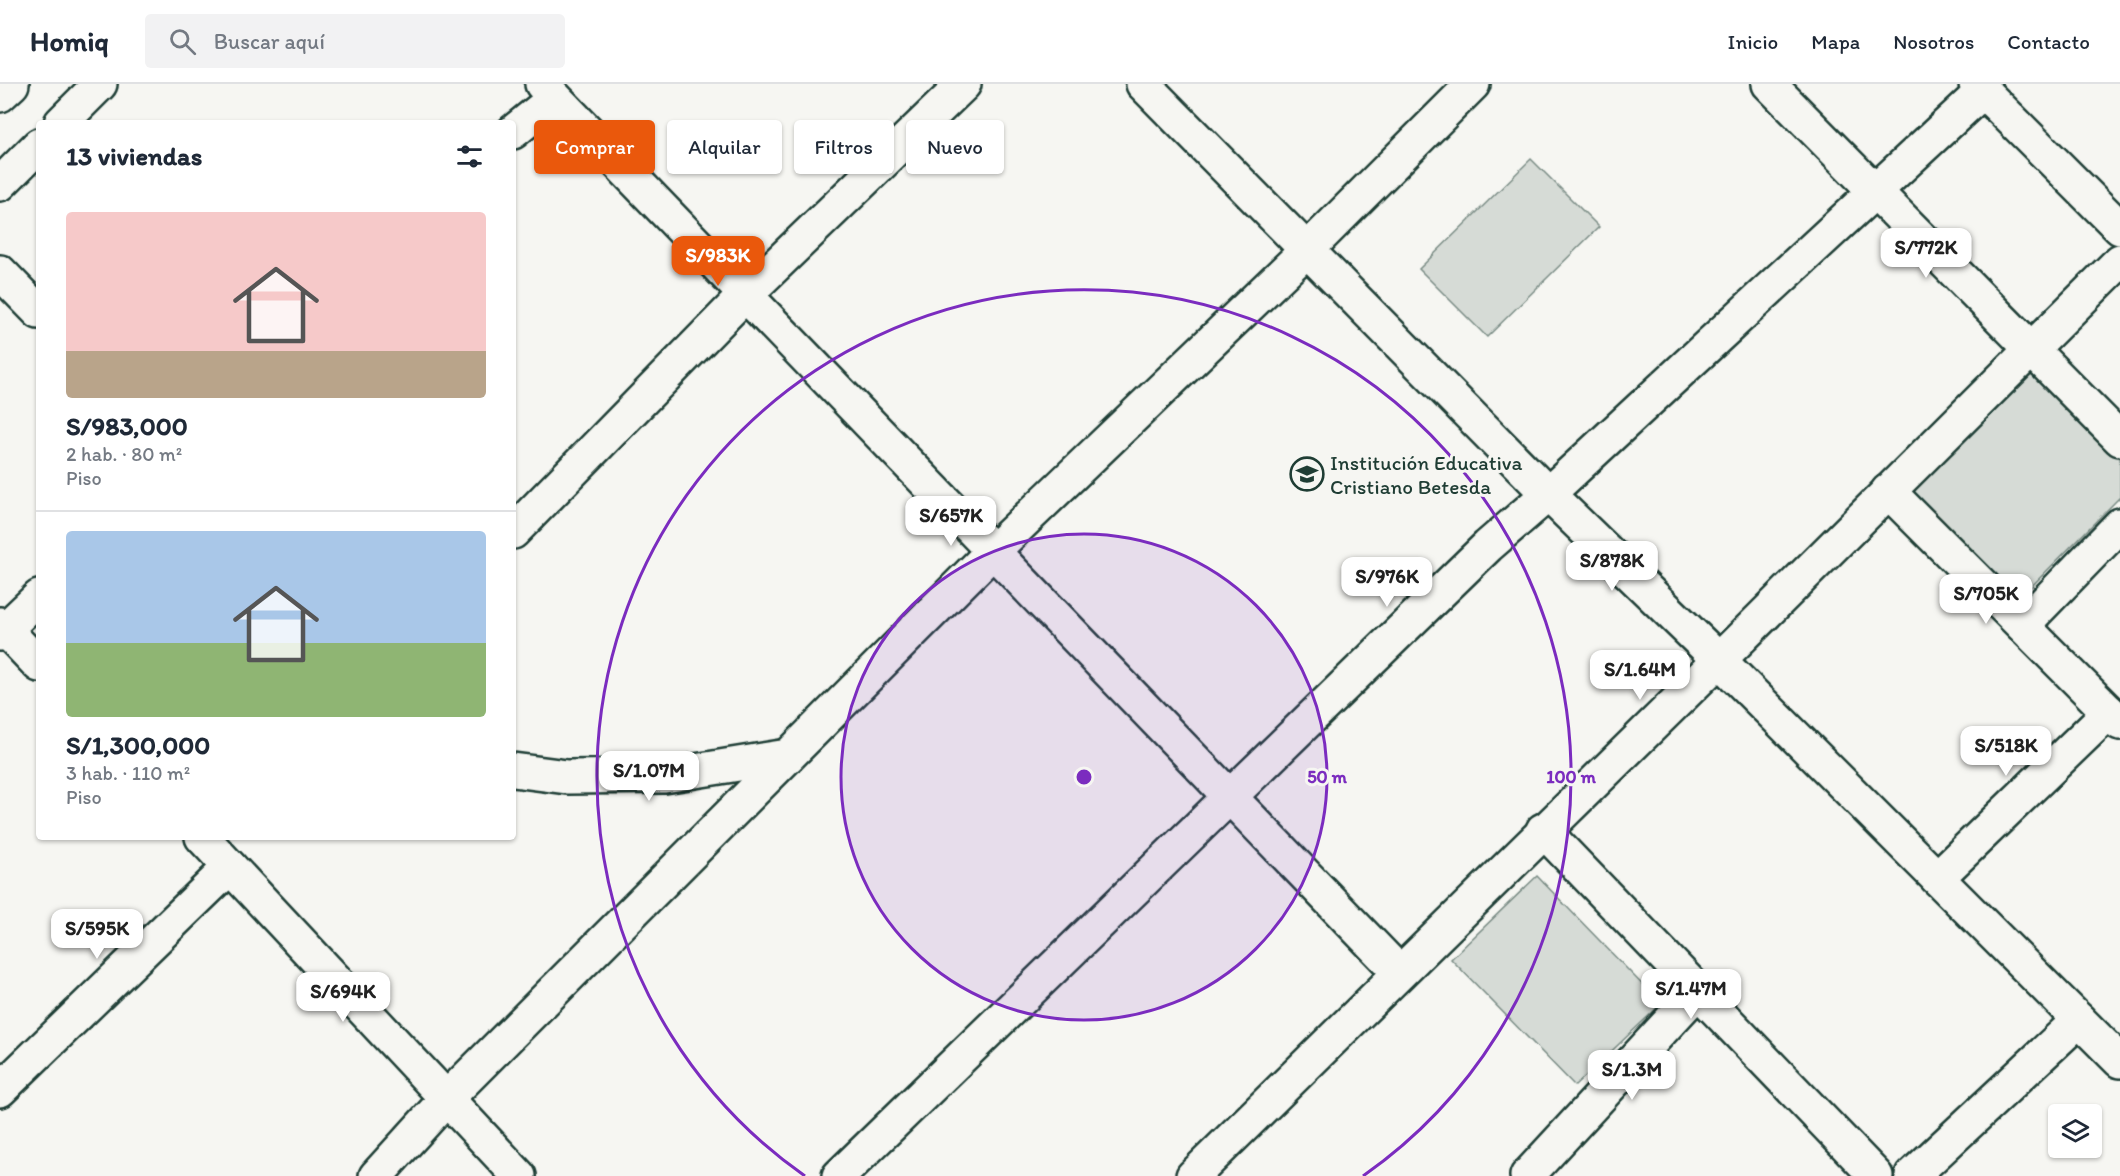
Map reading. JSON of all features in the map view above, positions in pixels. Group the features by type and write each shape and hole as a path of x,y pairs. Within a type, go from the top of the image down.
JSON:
{"street":[{"path":"0,95 12,84"},
{"path":"64,120 100,84"},
{"path":"516,529 746,295 964,84"},
{"path":"1143,84 1548,494 1719,660 2120,1061"},
{"path":"376,1176 448,1097 992,552 1308,249 1473,84"},
{"path":"1769,84 2120,439"},
{"path":"839,1176 1488,546 1548,494 1876,192 1979,87 2120,228"},
{"path":"516,129 549,91 1399,972"},
{"path":"0,184 36,148"},
{"path":"1193,1176 1543,830 1719,660 2120,261"},
{"path":"0,272 36,309"},
{"path":"1888,491 2115,718 1937,878"},
{"path":"2022,626 2120,525"},
{"path":"36,600 2,629 36,662"},
{"path":"516,770 567,777 664,776 788,756"},
{"path":"1543,830 1876,1176"},
{"path":"205,840 448,1097 519,1176"},
{"path":"4,1078 230,867"},
{"path":"1527,1176 1698,991"},
{"path":"1912,1176 2079,1020"}],"shaded area":[{"path":"1531,159 1599,227 1487,337 1419,269"},
{"path":"2033,367 2120,456 2120,497 2016,602 1906,493"},
{"path":"1537,876 1661,1004 1575,1086 1451,959"}],"place":[{"name":"Institución Educativa Cristiano Betesda","path":"1307,474"}]}
